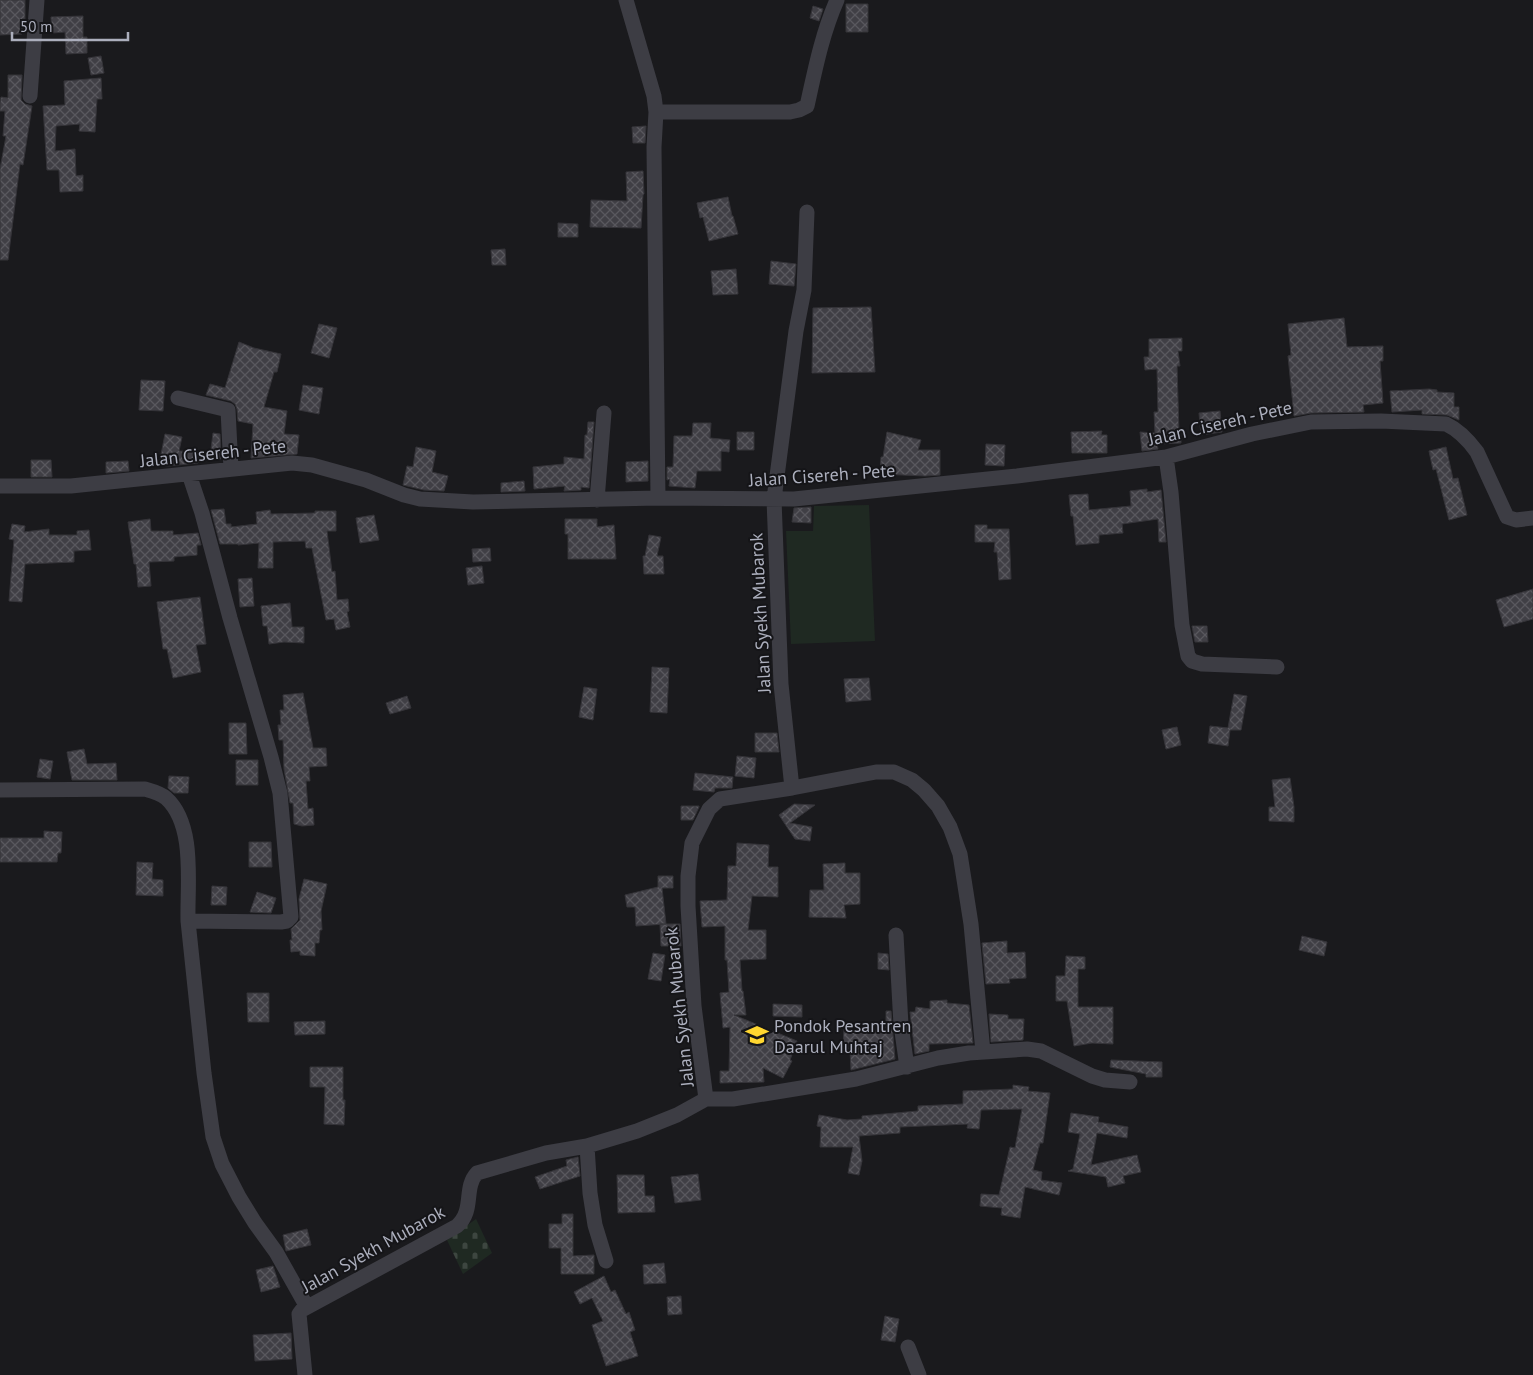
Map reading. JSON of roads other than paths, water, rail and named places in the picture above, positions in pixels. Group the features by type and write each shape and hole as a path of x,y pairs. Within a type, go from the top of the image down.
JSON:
{"street":[{"path":"30,96 37,0"},
{"path":"626,0 654,96 656,112 654,147 658,498"},
{"path":"656,112 790,112 807,106 827,27 838,0"},
{"name":"Jalan Syekh Mubarok","path":"305,1375 300,1314 307,1306 456,1226 466,1216 473,1178 477,1173 546,1153 587,1146 637,1131 677,1115 706,1098 694,1006 688,906 688,876 692,843 710,809 720,799 792,788 780,684 774,499 796,331 804,290 806,212"},
{"path":"178,398 228,410 231,469"},
{"path":"597,500 604,413"},
{"name":"Jalan Cisereh - Pete","path":"0,486 71,486 292,463 312,465 366,480 420,499 473,502 658,498 794,499 1017,476 1166,458 1252,434 1311,422 1381,421 1446,424 1459,432 1476,452 1507,517 1516,520 1533,518"},
{"path":"1166,458 1171,492 1182,625 1188,656 1192,661 1202,664 1277,667"},
{"path":"188,921 282,922 291,917 292,912 280,792 202,513 189,474"},
{"path":"792,788 876,772 894,772 912,780 938,806 950,827 960,854 971,924 983,1052"},
{"path":"0,790 145,789 165,797 177,811 185,828 188,921 204,1073 213,1137 222,1164 239,1197 254,1223 276,1252 307,1306"},
{"path":"896,935 901,1025 907,1067"},
{"path":"706,1098 733,1099 856,1079 938,1058 1027,1049 1041,1051 1092,1076 1105,1080 1130,1082"},
{"path":"587,1146 591,1200 595,1224 606,1261"},
{"path":"908,1346 918,1375"}],"place":[{"name":"Pondok Pesantren Daarul Muhtaj","path":"757,1035"}]}
